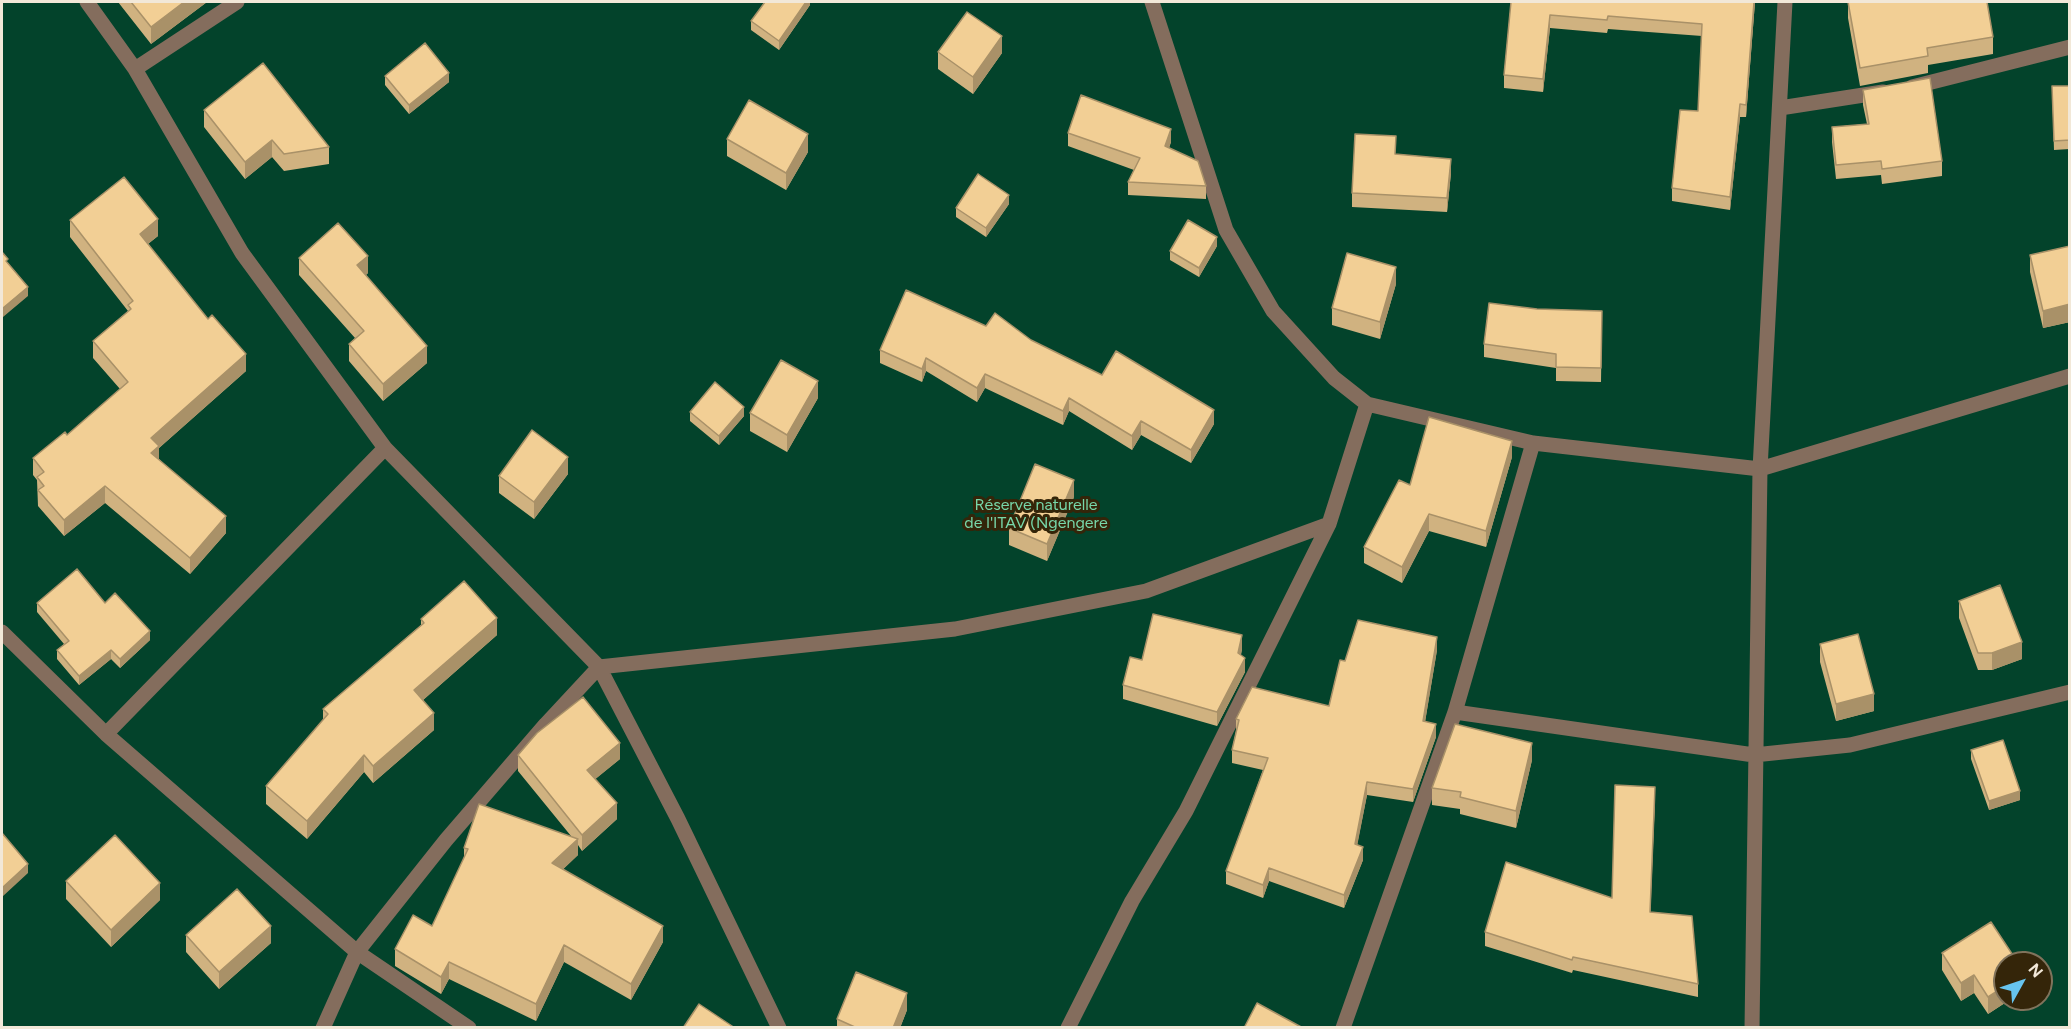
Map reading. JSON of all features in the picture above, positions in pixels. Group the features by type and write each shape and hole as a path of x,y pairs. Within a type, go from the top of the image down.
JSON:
{"street":[{"path":"87,2 135,69 242,253 385,448 599,667 678,819 779,1028"},
{"path":"135,69 237,2"},
{"path":"1152,2 1226,230 1273,311 1334,378 1367,404 1533,443 1760,469 2070,376"},
{"path":"1752,1028 1754,755 1760,469 1785,2"},
{"path":"1780,108 1914,87 2070,47"},
{"path":"1068,1028 1132,901 1186,811 1329,524 1367,404"},
{"path":"1343,1028 1455,712 1533,443"},
{"path":"106,734 385,448"},
{"path":"323,1028 357,952 446,840 546,724 599,667 955,630 1146,591 1329,524"},
{"path":"2,632 106,734 357,952 469,1028"},
{"path":"1455,712 1754,755 1850,745 2070,692"}],"green space":[{"name":"Réserve naturelle de l'ITAV (Ngengere","path":"2,2 2069,2 2069,1027 2,1028"}],"building":[{"path":"131,2 184,2 151,27"},
{"path":"765,2 806,2 779,41 751,21"},
{"path":"1511,2 1754,2 1746,105 1740,104 1730,197 1672,188 1680,110 1698,111 1702,24 1608,16 1607,20 1550,15 1543,79 1504,75"},
{"path":"1848,2 1987,2 1993,37 1927,48 1928,56 1860,68"},
{"path":"967,12 1002,36 973,77 938,52"},
{"path":"425,43 449,73 409,105 385,76"},
{"path":"263,63 329,147 284,154 272,140 245,162 204,110"},
{"path":"1930,78 1942,161 1882,169 1881,161 1836,165 1832,127 1869,124 1863,90"},
{"path":"2052,86 2070,86 2070,140 2054,141"},
{"path":"1081,95 1171,129 1165,146 1198,161 1206,186 1128,182 1140,158 1068,133"},
{"path":"749,100 808,134 786,173 727,139"},
{"path":"1355,134 1396,136 1395,154 1451,159 1447,198 1352,193"},
{"path":"978,174 1009,195 986,228 956,208"},
{"path":"124,177 158,219 140,234 208,319 212,315 246,354 151,438 159,446 151,453 226,516 190,558 105,486 64,520 38,490 44,486 37,477 44,472 33,458 65,432 67,435 128,382 93,341 131,309 128,305 133,301 70,220"},
{"path":"1188,220 1217,237 1199,268 1170,251"},
{"path":"338,223 368,256 357,265 427,346 383,384 349,344 364,331 299,258"},
{"path":"2070,246 2070,304 2043,311 2030,255"},
{"path":"2,252 8,259 6,261 28,287 3,308 2,307"},
{"path":"1347,253 1396,267 1380,322 1332,308"},
{"path":"906,290 986,326 995,313 1031,340 1102,375 1116,351 1214,410 1191,450 1141,421 1132,436 1069,398 1063,411 985,374 977,388 926,358 922,369 880,350"},
{"path":"1489,303 1537,309 1602,311 1601,368 1556,367 1556,354 1484,344"},
{"path":"781,360 818,381 787,435 750,413"},
{"path":"715,382 744,407 719,436 690,412"},
{"path":"1429,417 1512,441 1486,531 1429,514 1402,567 1364,547 1399,480 1410,485"},
{"path":"532,430 568,457 534,502 499,476"},
{"path":"1035,464 1074,480 1047,544 1009,528"},
{"path":"77,569 105,603 115,593 150,631 120,659 111,650 79,676 57,650 69,641 37,603"},
{"path":"464,581 497,618 414,690 434,713 373,766 364,755 307,821 266,786 328,714 323,709 424,623 421,619"},
{"path":"2000,585 2022,642 1992,653 1978,653 1959,601"},
{"path":"1153,614 1242,635 1238,653 1245,658 1217,712 1123,685 1130,657 1142,660"},
{"path":"1358,620 1437,637 1423,721 1436,724 1413,789 1367,782 1355,844 1363,847 1344,895 1269,868 1263,885 1226,871 1268,758 1232,750 1239,720 1236,719 1252,687 1329,706 1340,660 1345,661"},
{"path":"1858,634 1874,694 1836,704 1820,644"},
{"path":"583,697 620,743 587,770 617,803 582,835 518,755 537,733"},
{"path":"1455,724 1532,743 1516,811 1460,797 1461,792 1432,788"},
{"path":"2003,740 2020,791 1989,801 1971,750"},
{"path":"1615,785 1655,787 1650,912 1692,916 1698,984 1573,957 1572,960 1485,932 1506,862 1612,898"},
{"path":"479,804 578,839 552,863 663,926 631,984 564,945 536,1004 449,962 441,977 395,949 413,915 432,926 468,849 464,848"},
{"path":"2,833 28,864 2,888"},
{"path":"115,835 160,883 111,930 66,881"},
{"path":"237,889 271,926 219,972 186,935"},
{"path":"1991,922 2010,951 1993,951 1993,994 1988,997 1974,975 1961,983 1942,953"},
{"path":"856,972 907,993 893,1028 857,1028 837,1019"},
{"path":"1257,1003 1303,1028 1244,1028"},
{"path":"699,1004 735,1028 683,1028"}]}
